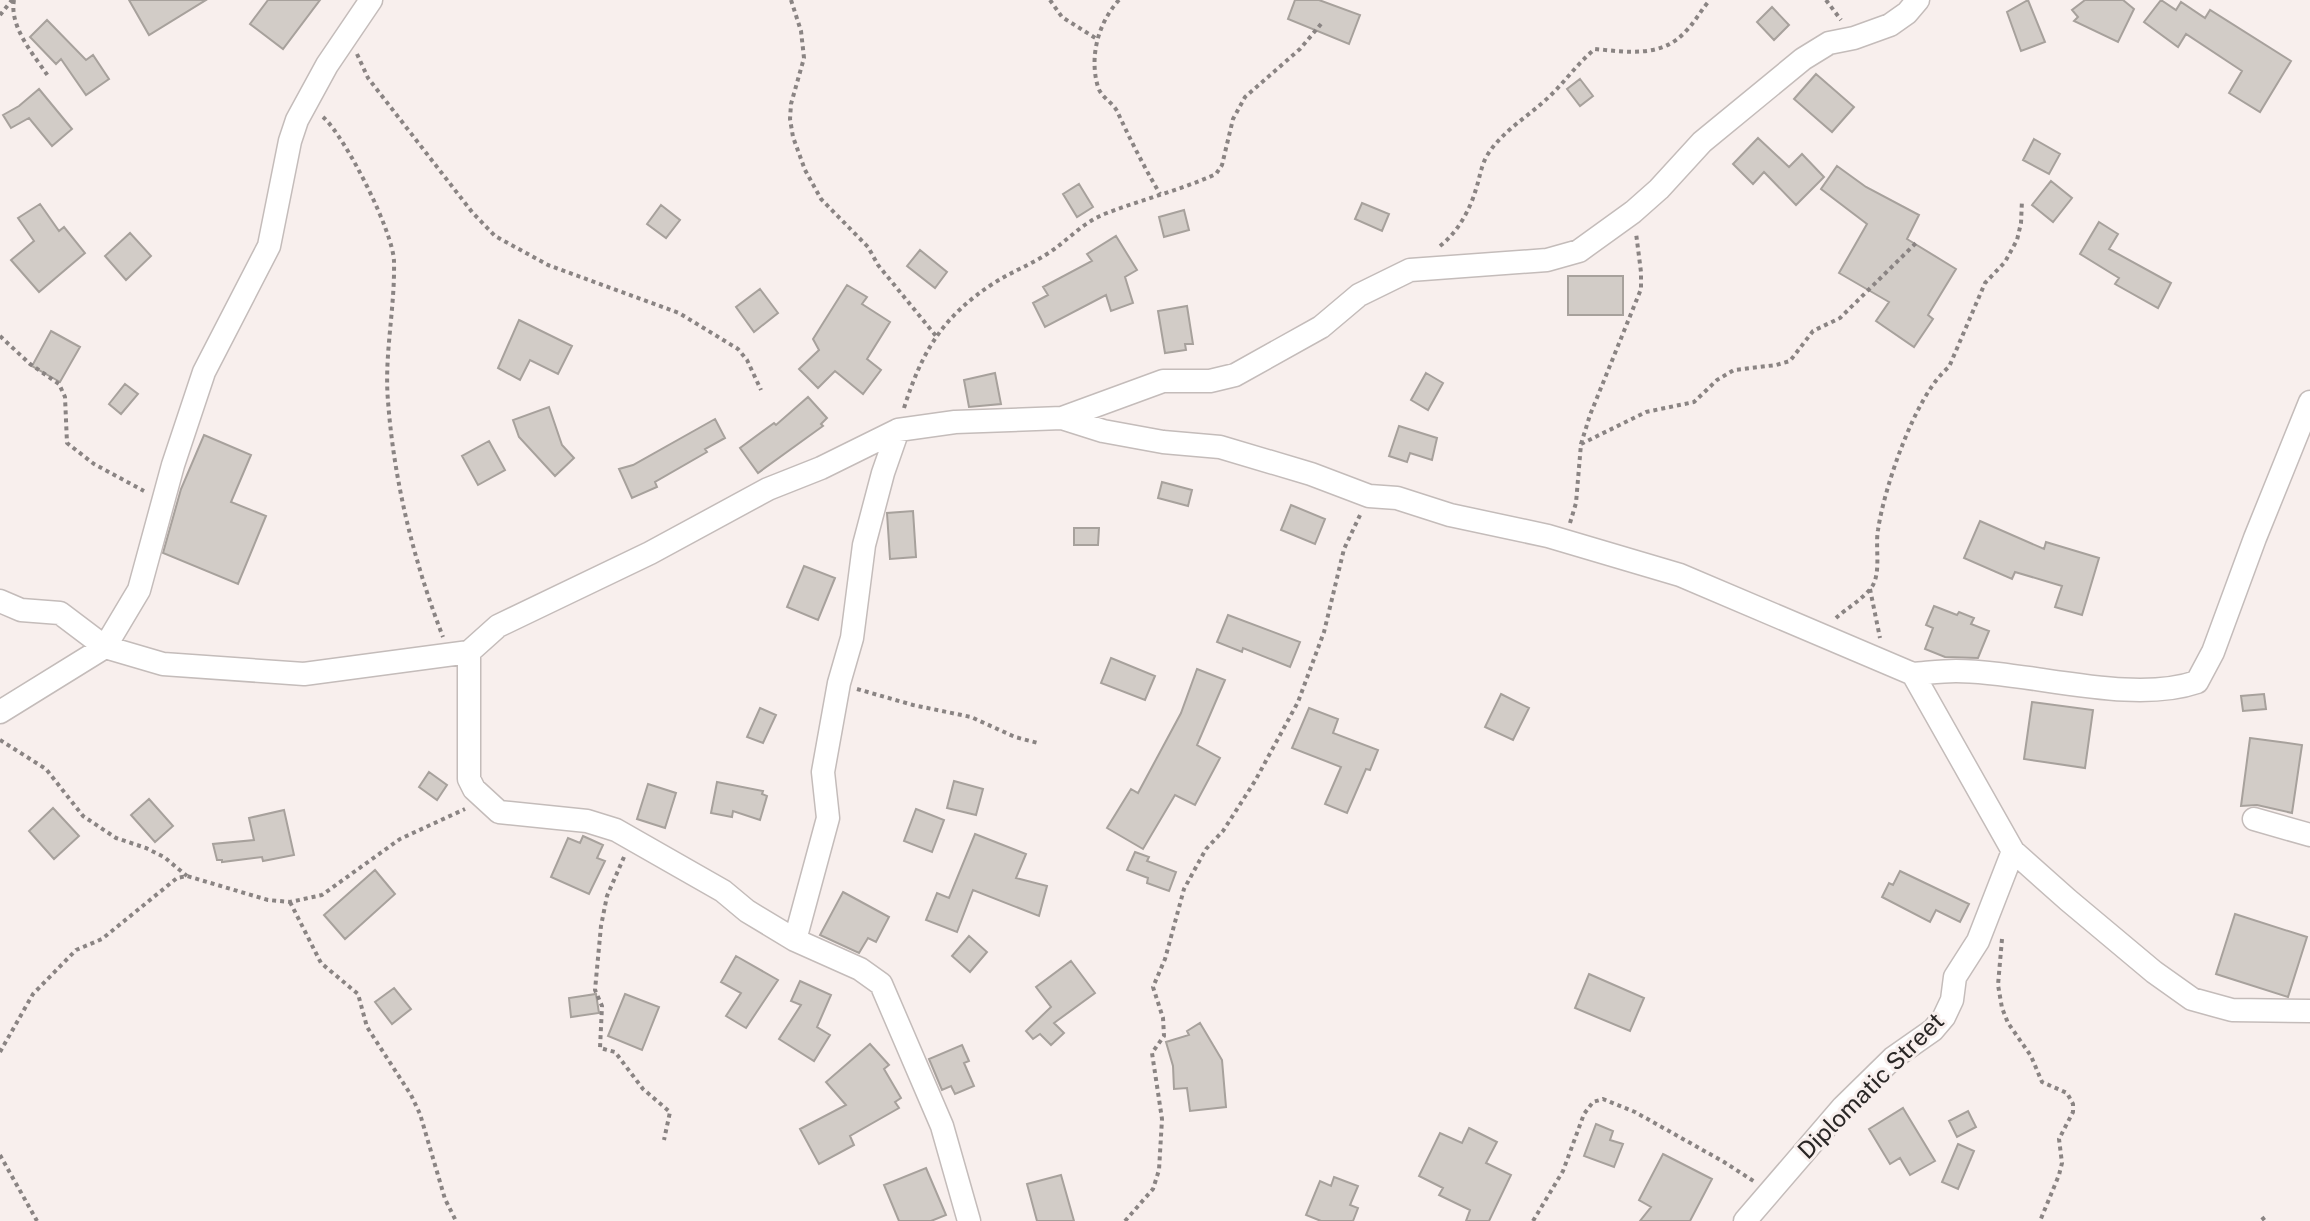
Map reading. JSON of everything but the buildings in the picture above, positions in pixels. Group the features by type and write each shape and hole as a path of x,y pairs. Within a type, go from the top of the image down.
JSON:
{"street":[{"path":"0,712 105,647 139,590 204,372 269,246 290,141 306,103 371,0"},
{"path":"1062,418 1163,381 1210,381 1235,375 1321,327 1359,295 1410,270 1547,260 1579,251 1633,212 1702,142 1803,59 1829,43 1890,25 1918,0"},
{"path":"0,601 21,610 60,613 105,647 163,664 304,674 459,653 498,626 650,553 768,489 821,468 898,430 955,422 1024,417 1062,418 1103,431 1163,442 1220,447 1311,474 1369,496 1397,498 1450,515 1564,541 1680,575 1913,674 1957,671 2101,687 2163,690 2197,682 2213,652 2310,402"},
{"path":"795,940 828,818 823,772 839,683 852,638 864,545 898,430"},
{"path":"459,653 469,779 474,789 499,812 587,821 616,830 723,891 747,911 795,940 860,969 881,984 942,1126 969,1221"},
{"path":"1913,674 2013,851 2154,972 2192,999 2232,1010 2310,1011"},
{"path":"2254,819 2310,835"},
{"name":"Diplomatic Street","path":"1745,1221 1843,1107 1893,1058 1933,1030 1944,1017 1952,1000 1955,977 1978,941 2013,851"}],"path":[{"path":"0,15 13,0"},
{"path":"13,0 15,18 22,35 48,76"},
{"path":"791,0 801,31 804,58 790,119 805,170 821,199 868,247 878,265 936,336"},
{"path":"1050,0 1062,17 1097,39"},
{"path":"1119,0 1097,39 1098,88 1115,108 1160,195"},
{"path":"1410,270 1445,242 1461,221 1472,204 1484,162 1498,140 1555,92 1578,63 1595,49 1654,51 1668,46 1685,33 1710,0"},
{"path":"898,430 919,366 950,316 994,283 1050,252 1082,225 1106,213 1216,174 1222,165 1233,119 1245,97 1300,49 1321,24"},
{"path":"348,33 368,78 472,212 495,236 548,265 679,313 738,349 747,360 761,390"},
{"path":"306,103 330,123 356,162 395,258 387,369 401,499 433,613 459,653"},
{"path":"1815,634 1870,589 1876,578 1878,525 1901,449 1920,403 1937,376 1949,367 1985,283 2005,262 2017,240 2022,200"},
{"path":"1564,541 1576,503 1581,444 1641,289 1633,212"},
{"path":"1581,444 1646,412 1694,402 1717,380 1734,370 1790,361 1813,331 1832,324 1849,311 1917,242"},
{"path":"0,336 30,364 59,384 65,397 67,443 75,451 163,503"},
{"path":"1125,1221 1153,1189 1159,1170 1162,1119 1152,1053 1164,1036 1163,1018 1153,987 1165,959 1184,889 1206,849 1223,831 1255,781 1298,702 1324,632 1344,549 1369,496"},
{"path":"1870,589 1888,664"},
{"path":"839,683 913,705 971,717 1038,743"},
{"path":"0,740 46,769 83,816 116,838 164,857 187,876 268,900 290,902 322,895 400,839 486,800"},
{"path":"631,840 607,896 601,926 595,990 602,1006 600,1048 615,1052 643,1089 670,1112 664,1140"},
{"path":"0,1052 33,994 76,950 102,939 177,878 187,876"},
{"path":"1994,901 2003,942 1998,985 2005,1015 2031,1056 2042,1082 2067,1093 2073,1104 2073,1112 2059,1139 2062,1163 2059,1175 2040,1221"},
{"path":"290,902 321,963 358,994 367,1027 416,1104 445,1199 456,1221"},
{"path":"1533,1221 1563,1171 1584,1114 1593,1102 1603,1099 1673,1133 1770,1192"},
{"path":"0,1155 37,1221"}]}
